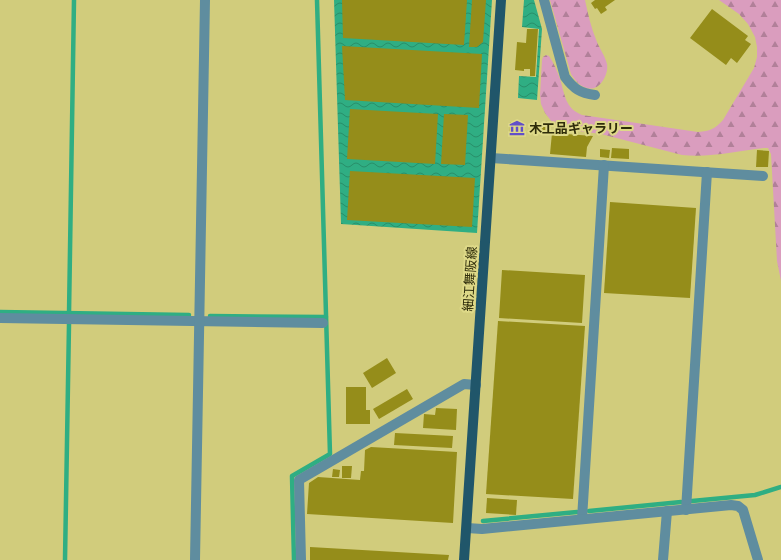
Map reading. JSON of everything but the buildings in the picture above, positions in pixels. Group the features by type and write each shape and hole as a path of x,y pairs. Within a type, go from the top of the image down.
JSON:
{"main road":[{"name":"細江舞阪線","path":"464,560 501,0"}],"street":[{"path":"195,560 205,0"},
{"path":"544,0 566,77 578,90 586,94 594,95"},
{"path":"491,158 763,176"},
{"path":"582,520 604,166"},
{"path":"686,510 707,172"},
{"path":"0,318 323,323"},
{"path":"301,560 299,480 464,384 476,385"},
{"path":"467,528 482,529 731,505 738,506 743,510 758,560"},
{"path":"663,560 667,511"}],"green space":[{"path":"550,0 585,0 593,32 607,64 605,77 599,85 591,89 587,88 579,84 571,74"},
{"path":"719,0 781,0 781,281 777,261 771,154 768,148 703,156 682,155 601,134 571,130 561,127 552,122 545,113 541,104 540,95 542,60 546,55 549,56 555,67 569,105 572,109 582,115 698,132 709,130 717,126 723,120 754,68 757,57 755,37 748,24 739,14"}],"water":[{"path":"334,0 492,0 477,233 341,224"},
{"path":"524,0 534,0 542,29 537,100 518,98 519,76 536,77 539,29 522,27"}],"waterway":[{"path":"69,314 74,0"},
{"path":"294,560 292,476 330,454 317,0"},
{"path":"0,312 189,315"},
{"path":"210,316 326,317"},
{"path":"65,560 69,324"},
{"path":"692,501 755,495 781,487"},
{"path":"589,511 681,502"},
{"path":"483,521 577,512"}],"place":[{"name":"木工品ギャラリー","path":"517,128"}]}
